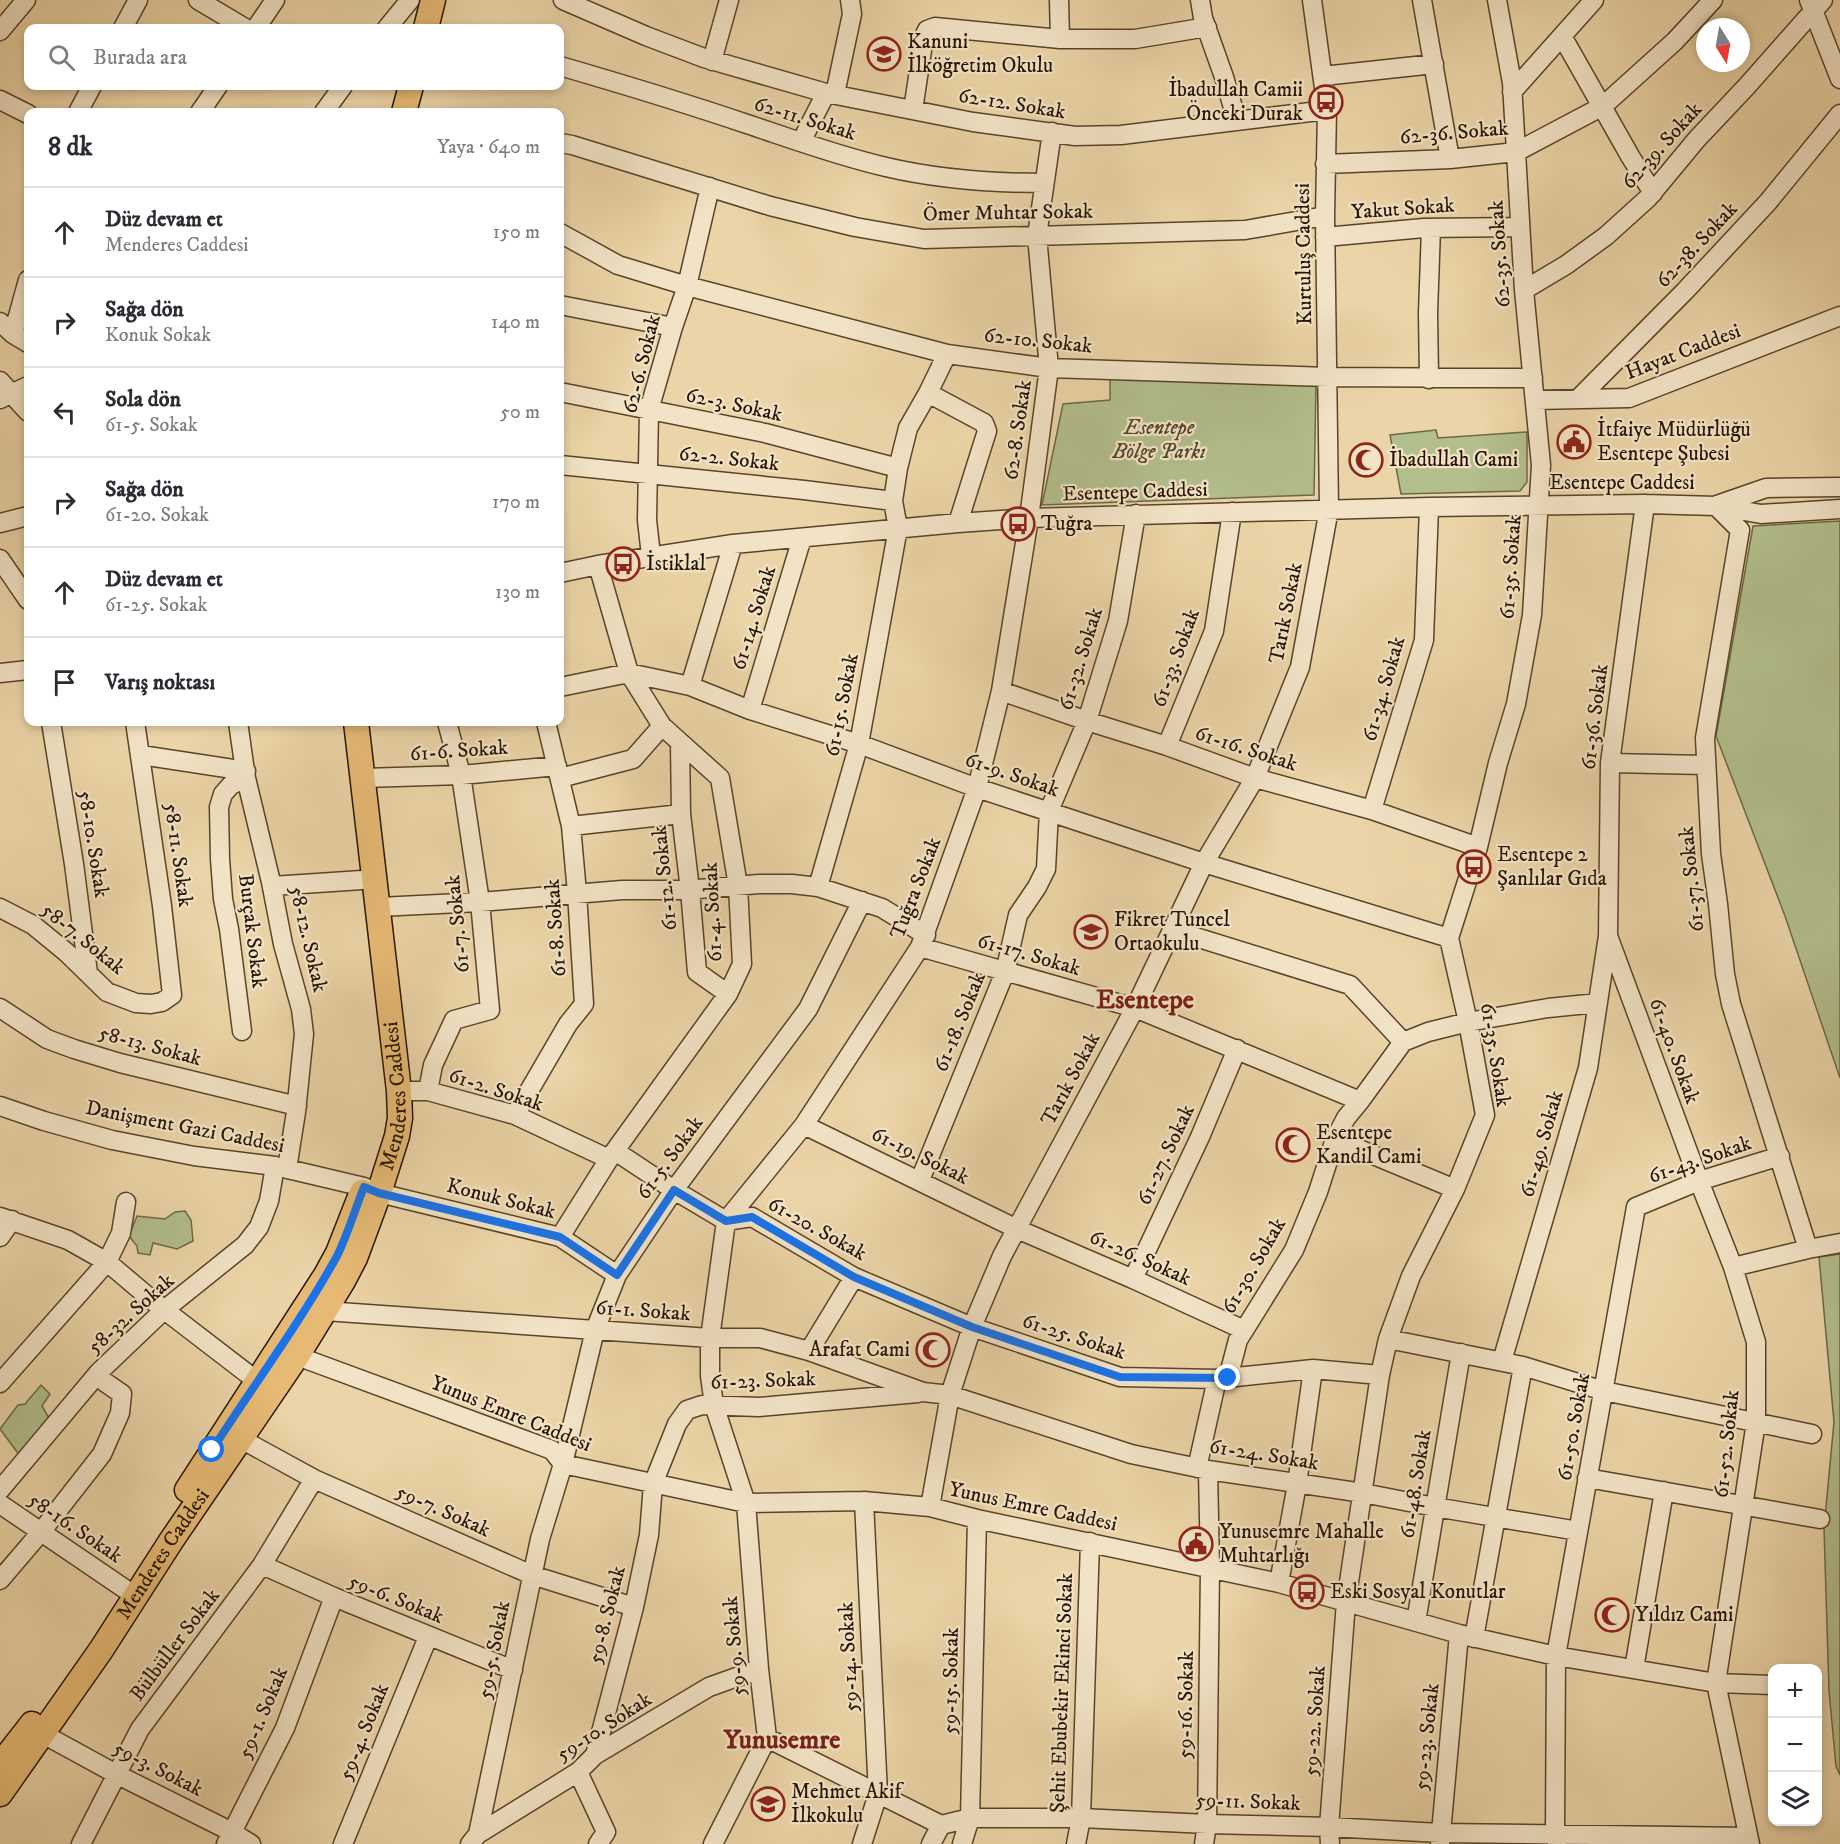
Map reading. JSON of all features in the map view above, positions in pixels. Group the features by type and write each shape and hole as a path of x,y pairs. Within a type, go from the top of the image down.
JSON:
{"main road":[{"path":"413,24 420,0"},
{"path":"427,24 433,0"},
{"path":"392,108 397,90"},
{"path":"405,108 410,90"},
{"name":"Menderes Caddesi","path":"0,1794 101,1650 171,1541 297,1356 355,1258 372,1190 385,1115 385,1091 344,726"},
{"name":"Menderes Caddesi","path":"0,1765 125,1589 256,1381 302,1314 372,1190 397,1136 400,1118 399,1091 357,726"}],"street":[{"path":"0,31 26,0"},
{"path":"125,24 138,0"},
{"path":"198,0 237,24"},
{"path":"259,24 275,0"},
{"path":"390,24 410,0"},
{"name":"62-12. Sokak","path":"563,0 646,36 712,61 831,93 973,122 1075,136 1121,135 1327,110"},
{"path":"712,61 729,0"},
{"path":"801,142 831,93 852,14 850,0"},
{"path":"1059,0 1060,39"},
{"path":"1200,0 1206,27 1237,121"},
{"name":"Kurtuluş Caddesi","path":"1312,0 1327,110 1325,237 1329,509"},
{"path":"1422,0 1450,159"},
{"name":"62-35. Sokak","path":"1497,0 1512,92 1524,290 1540,465 1538,505"},
{"path":"1512,92 1594,0"},
{"name":"62-36. Sokak","path":"1325,164 1450,159 1516,152 1603,106 1675,41 1713,0"},
{"path":"1815,3 1840,79"},
{"name":"62-39. Sokak","path":"1524,290 1566,266 1606,236 1653,193 1697,139 1747,86 1815,3"},
{"path":"913,110 924,36 930,28 1060,39 1135,39 1206,27"},
{"path":"1562,36 1653,193"},
{"path":"1323,76 1434,64"},
{"name":"62-11. Sokak","path":"564,67 886,167 1002,183 1044,183"},
{"path":"80,108 90,90"},
{"path":"203,108 215,90"},
{"path":"327,108 340,90"},
{"path":"0,100 24,112"},
{"name":"62-38. Sokak","path":"1578,399 1685,291 1768,202 1840,114"},
{"name":"62-8. Sokak","path":"1029,518 1049,368 1037,236 1052,132"},
{"name":"Ömer Muhtar Sokak","path":"564,144 770,206 855,227 924,239 1245,230 1325,216"},
{"name":"62-6. Sokak","path":"651,556 647,520 649,410 687,286 710,187"},
{"name":"Yakut Sokak","path":"1325,237 1431,228 1520,226"},
{"path":"1429,379 1428,313 1431,228"},
{"name":"62-10. Sokak","path":"564,235 618,265 687,286 947,354 1049,368 1328,377 1533,378"},
{"path":"14,333 24,295"},
{"path":"564,306 673,327"},
{"name":"Hayat Caddesi","path":"1535,400 1629,398 1840,316"},
{"path":"898,528 893,501 908,428 947,354"},
{"path":"10,390 24,407"},
{"name":"62-3. Sokak","path":"564,393 765,433 898,468"},
{"path":"928,393 984,423 987,431 958,523"},
{"name":"62-2. Sokak","path":"564,465 893,501"},
{"path":"1716,506 1766,488 1840,487"},
{"name":"61-36. Sokak","path":"1608,936 1610,763 1646,504"},
{"name":"Esentepe Caddesi","path":"564,572 733,544 1029,518 1538,505 1716,506"},
{"name":"61-35. Sokak","path":"1346,1602 1380,1374 1388,1339 1411,1276 1455,1189 1485,1115 1468,1022 1449,938 1478,847 1498,763 1516,704 1532,615 1538,505"},
{"path":"1716,506 1761,514 1840,509"},
{"name":"61-37. Sokak","path":"1716,506 1740,530 1705,738 1711,854 1725,974 1731,1004 1808,1249"},
{"name":"61-34. Sokak","path":"1372,810 1424,640 1429,507"},
{"name":"Tarık Sokak","path":"930,1507 950,1395 972,1327 1002,1256 1134,1008 1204,863 1255,778 1300,667 1329,509"},
{"name":"61-33. Sokak","path":"1167,746 1214,631 1232,512"},
{"name":"61-32. Sokak","path":"1049,812 1087,721 1118,621 1136,514"},
{"path":"0,523 24,517"},
{"name":"Tuğra Sokak","path":"726,1221 804,1125 923,941 977,788 1002,691 1029,518"},
{"name":"61-15. Sokak","path":"818,887 859,744 898,528"},
{"name":"61-14. Sokak","path":"750,710 802,538"},
{"path":"690,686 733,544"},
{"path":"0,559 24,594"},
{"name":"61-4. Sokak","path":"560,1237 612,1156 728,994 742,964 738,886 720,778 662,726 629,673 598,565"},
{"path":"0,673 24,670"},
{"name":"61-9. Sokak","path":"564,686 629,673 690,686 750,710 859,744 1049,812 1204,863 1449,938"},
{"name":"61-16. Sokak","path":"1002,691 1255,778 1372,810 1478,847"},
{"name":"58-10. Sokak","path":"52,726 74,864 88,973"},
{"name":"58-11. Sokak","path":"136,726 172,995"},
{"name":"58-12. Sokak","path":"238,726 246,775 283,944 301,1009 304,1034 297,1107 281,1168"},
{"name":"61-7. Sokak","path":"428,1091 433,1065 454,1020 490,1010 480,902 461,775 448,726"},
{"name":"61-8. Sokak","path":"515,1115 568,1024 584,1004 571,826 547,726"},
{"name":"61-6. Sokak","path":"364,778 559,772 633,759 662,726"},
{"name":"61-12. Sokak","path":"680,742 681,814 697,972 728,994"},
{"path":"141,755 246,775"},
{"path":"1610,763 1705,765"},
{"name":"Burçak Sokak","path":"242,1031 223,899 219,807 223,794 231,785 246,775"},
{"name":"61-18. Sokak","path":"920,1180 1005,972 1018,915 1046,869 1049,812"},
{"path":"571,826 681,814"},
{"path":"272,886 362,880"},
{"name":"61-17. Sokak","path":"379,907 480,902 622,890 690,890 759,884 818,887 882,908 923,941 1005,972 1134,1008 1360,1101"},
{"name":"61-5. Sokak","path":"563,1464 595,1330 617,1275 674,1190 808,1009 862,901"},
{"name":"58-7. Sokak","path":"0,908 33,925 66,952 108,992 136,1003 151,1004 162,1002 172,995"},
{"path":"1173,930 1350,985 1403,1042 1428,1032 1468,1022 1548,1008 1598,1003"},
{"name":"61-49. Sokak","path":"1502,1361 1588,1068 1608,936"},
{"name":"61-40. Sokak","path":"1608,936 1699,1181"},
{"name":"58-13. Sokak","path":"0,1008 47,1039 74,1049 120,1063 297,1107"},
{"name":"61-30. Sokak","path":"1209,1567 1203,1469 1222,1378 1238,1340 1294,1250 1318,1192 1335,1139 1346,1118 1403,1042"},
{"name":"61-27. Sokak","path":"1133,1279 1200,1137 1237,1049"},
{"name":"61-2. Sokak","path":"399,1091 428,1091 515,1115 612,1156"},
{"name":"Danişment Gazi Caddesi","path":"0,1106 112,1140 236,1163 281,1168 372,1190"},
{"name":"61-19. Sokak","path":"804,1125 1017,1229"},
{"path":"1335,1139 1455,1189"},
{"path":"612,1156 726,1221"},
{"name":"61-43. Sokak","path":"1636,1207 1699,1181 1780,1156"},
{"name":"58-32. Sokak","path":"0,1490 96,1376 164,1310 245,1245 260,1227 281,1168"},
{"name":"61-52. Sokak","path":"1699,1181 1733,1267 1756,1342 1756,1422 1716,1683"},
{"name":"Konuk Sokak","path":"372,1190 560,1237 617,1275"},
{"path":"0,1383 107,1262 121,1233 126,1202"},
{"name":"61-50. Sokak","path":"1556,1656 1636,1207"},
{"name":"61-20. Sokak","path":"726,1221 752,1217 854,1277 972,1327"},
{"path":"0,1237 6,1218 68,1240 107,1262 164,1310 256,1381"},
{"name":"59-9. Sokak","path":"726,1221 710,1338 710,1376 714,1405 746,1503 766,1738"},
{"name":"61-26. Sokak","path":"1017,1229 1244,1330"},
{"path":"1733,1267 1840,1243"},
{"path":"809,1351 854,1277"},
{"name":"61-1. Sokak","path":"325,1311 710,1338 760,1338 809,1351 923,1392 950,1395"},
{"name":"61-25. Sokak","path":"972,1327 1120,1377 1222,1378 1313,1369 1380,1374"},
{"path":"1388,1339 1524,1366 1604,1391 1812,1434"},
{"name":"61-48. Sokak","path":"1416,1622 1461,1353"},
{"name":"Yunus Emre Caddesi","path":"297,1356 552,1450 563,1464 746,1503 864,1501 930,1507 1280,1583 1467,1636 1556,1656 1716,1683 1768,1684"},
{"path":"1467,1636 1495,1517 1524,1366"},
{"path":"1280,1583 1313,1369"},
{"path":"0,1581 102,1454 120,1413 122,1394 96,1376"},
{"name":"61-23. Sokak","path":"653,1484 677,1424 687,1410 702,1405 759,1407 923,1392"},
{"name":"61-24. Sokak","path":"950,1395 1131,1454 1203,1469 1363,1493 1578,1531"},
{"name":"59-7. Sokak","path":"241,1439 314,1479 532,1575 634,1607"},
{"name":"59-5. Sokak","path":"474,1839 540,1539 563,1464"},
{"path":"1587,1478 1820,1519"},
{"name":"Bülbüller Sokak","path":"81,1844 140,1730 262,1565 314,1479"},
{"name":"59-8. Sokak","path":"595,1755 634,1607 649,1535 653,1484"},
{"path":"1634,1669 1664,1491"},
{"name":"59-14. Sokak","path":"862,1844 878,1794 864,1501"},
{"name":"58-16. Sokak","path":"0,1504 125,1589"},
{"name":"59-15. Sokak","path":"962,1844 970,1818 977,1519"},
{"name":"Şehit Ebubekir Ekinci Sokak","path":"1076,1844 1082,1818 1090,1542"},
{"name":"59-6. Sokak","path":"262,1565 334,1598 513,1670"},
{"name":"59-16. Sokak","path":"1203,1844 1207,1824 1209,1567"},
{"name":"59-1. Sokak","path":"229,1838 285,1728 334,1598"},
{"name":"59-22. Sokak","path":"1330,1835 1346,1602"},
{"name":"59-4. Sokak","path":"343,1844 428,1636"},
{"name":"59-23. Sokak","path":"1440,1838 1467,1636"},
{"path":"1556,1656 1556,1839"},
{"name":"59-10. Sokak","path":"474,1839 578,1772 595,1755 709,1687 759,1669"},
{"path":"1716,1683 1749,1841"},
{"name":"59-3. Sokak","path":"43,1734 229,1838 251,1844"},
{"path":"713,1844 766,1738 941,1825 931,1844"},
{"path":"578,1772 606,1832 598,1844"},
{"name":"59-11. Sokak","path":"941,1825 970,1818 1082,1818 1207,1824 1330,1835 1749,1841"}],"green space":[{"name":"Esentepe Bölge Parkı","path":"1110,379 1316,382 1314,495 1042,505 1063,404 1110,400"},
{"path":"1436,430 1438,438 1527,432 1527,482 1520,491 1401,494 1390,435"},
{"path":"1840,521 1840,1078 1785,916 1716,736 1753,526"},
{"path":"185,1211 191,1220 193,1241 177,1249 153,1243 150,1255 138,1253 137,1246 129,1236 137,1216 165,1219 175,1212"},
{"path":"1840,1254 1840,1775 1836,1766 1829,1691 1824,1528 1834,1422 1819,1257"},
{"path":"41,1385 50,1394 42,1406 49,1418 20,1456 0,1429 18,1405 25,1404"}],"place":[{"name":"Kanuni İlköğretim Okulu","path":"884,54"},
{"name":"İbadullah Camii Önceki Durak","path":"1326,102"},
{"name":"İtfaiye Müdürlüğü Esentepe Şubesi","path":"1574,442"},
{"name":"İbadullah Cami","path":"1366,460"},
{"name":"Tuğra","path":"1018,524"},
{"name":"İstiklal","path":"623,564"},
{"name":"Esentepe 2 Şanlılar Gıda","path":"1474,867"},
{"name":"Fikret Tuncel Ortaokulu","path":"1091,932"},
{"name":"Esentepe Kandil Cami","path":"1293,1145"},
{"name":"Arafat Cami","path":"933,1350"},
{"name":"Yunusemre Mahalle Muhtarlığı","path":"1196,1544"},
{"name":"Eski Sosyal Konutlar","path":"1307,1592"},
{"name":"Yıldız Cami","path":"1612,1615"},
{"name":"Mehmet Akif İlkokulu","path":"768,1804"}],"district":[{"name":"Esentepe","path":"1145,1000"},
{"name":"Yunusemre","path":"782,1740"}],"route":[{"path":"212,1450 326,1275 338,1253 364,1187 379,1193 560,1237 617,1275 674,1190 726,1221 752,1217 854,1277 972,1327 1120,1377 1228,1378"}]}
